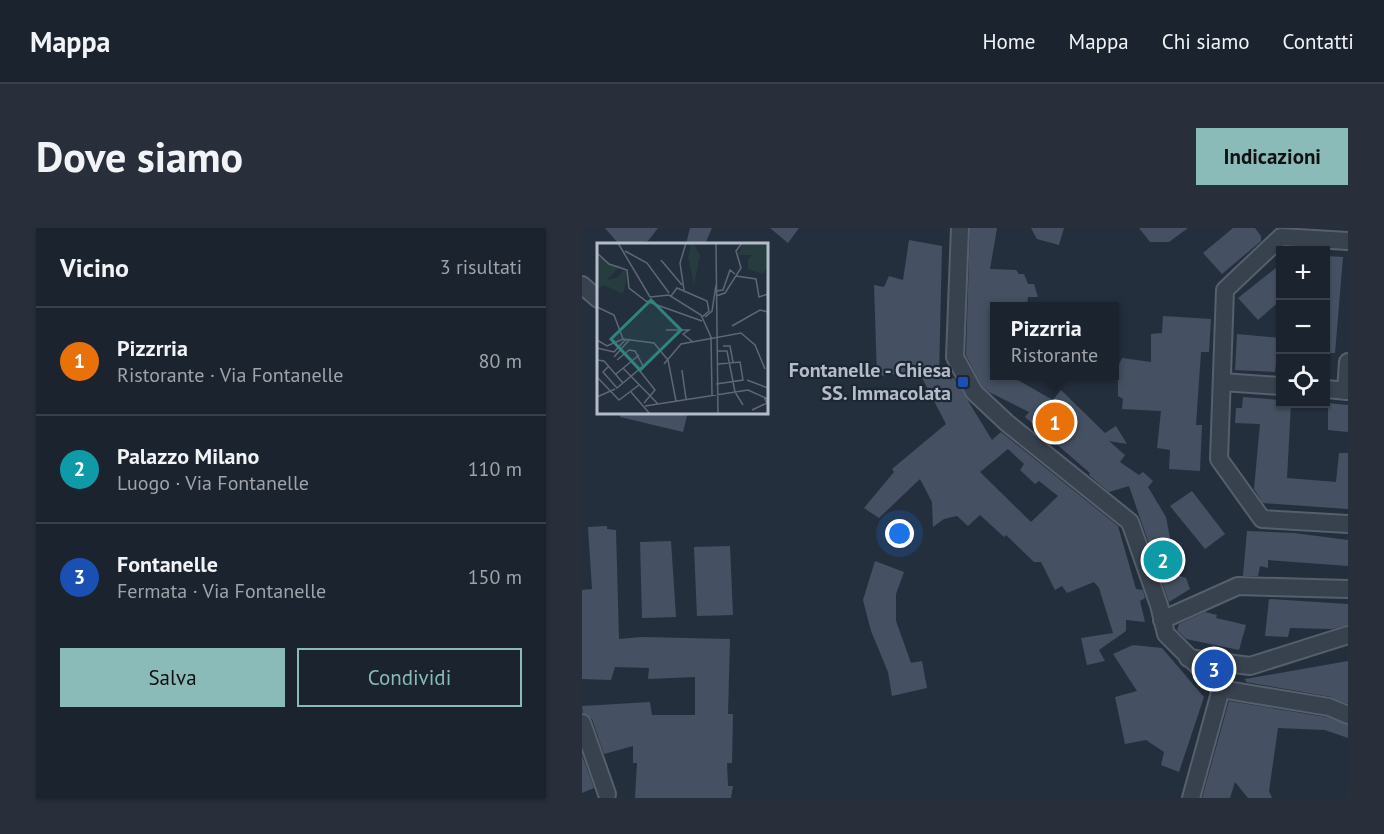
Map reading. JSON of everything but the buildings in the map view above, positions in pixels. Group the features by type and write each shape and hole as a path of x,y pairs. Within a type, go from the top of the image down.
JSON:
{"street":[{"path":"960,228 957,248 955,357 974,392 1130,522 1166,634 1221,689 1329,707 1348,715"},
{"path":"1348,241 1281,237 1225,290 1219,459 1262,519 1348,524"},
{"path":"582,285 597,297"},
{"path":"1330,389 1347,391 1348,362"},
{"path":"1222,382 1276,386"},
{"path":"1162,620 1238,586 1348,589"},
{"path":"1188,658 1250,666 1348,635"},
{"path":"1191,798 1221,689"},
{"path":"582,723 605,797"}],"place":[{"name":"Fontanelle - Chiesa SS. Immacolata","path":"963,382"},
{"name":"Pizzrria","path":"1055,422"},
{"name":"Palazzo Milano","path":"1163,560"},
{"name":"Fontanelle","path":"1214,669"}]}
